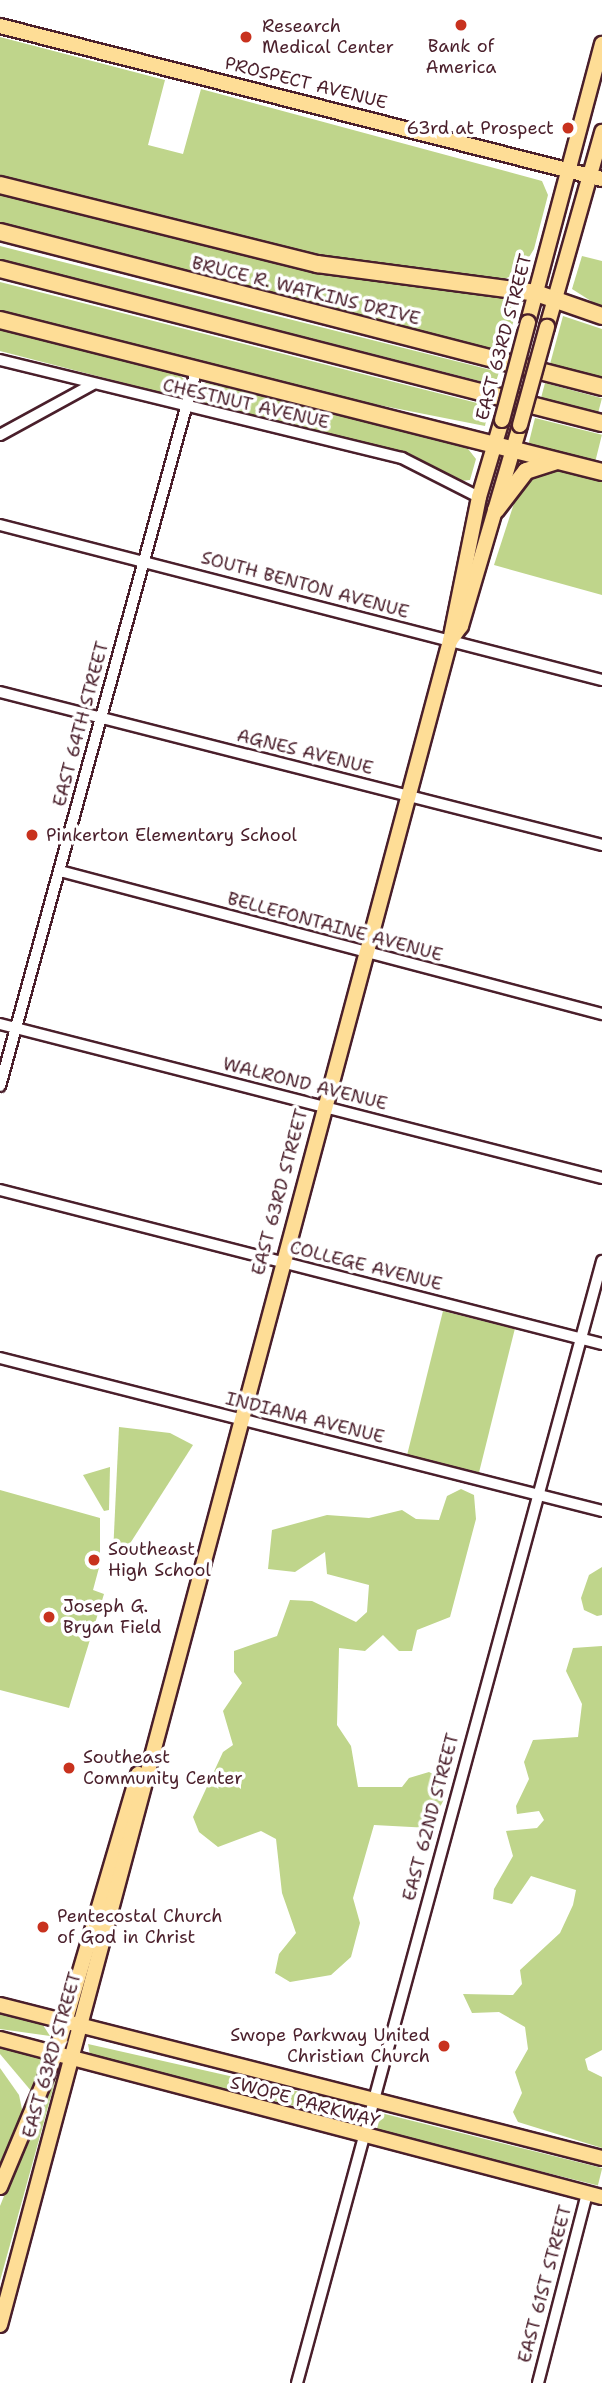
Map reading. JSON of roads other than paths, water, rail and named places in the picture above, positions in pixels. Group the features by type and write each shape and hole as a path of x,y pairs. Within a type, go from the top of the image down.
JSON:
{"highway":[{"path":"0,185 369,275 536,293 602,316"},
{"name":"BRUCE R. WATKINS DRIVE","path":"0,232 602,387"},
{"path":"0,269 602,424"},
{"path":"0,320 196,371 495,442 602,472"},
{"path":"496,510 526,471 558,461"}],"main road":[{"name":"PROSPECT AVENUE","path":"0,26 595,177"},
{"name":"EAST 63RD STREET","path":"0,2325 81,2025 148,1754 450,641 479,497 602,44"},
{"name":"EAST 63RD STREET","path":"450,641 461,626 496,510 555,300 595,177 602,132"},
{"name":"EAST 63RD STREET","path":"0,2187 56,2053 109,1865 148,1754"},
{"name":"SWOPE PARKWAY","path":"0,2005 602,2158"},
{"name":"SWOPE PARKWAY","path":"0,2039 362,2137 602,2197"}],"street":[{"name":"CHESTNUT AVENUE","path":"0,360 402,458 479,497"},
{"name":"EAST 64TH STREET","path":"0,1086 196,371"},
{"path":"0,435 93,384"},
{"name":"SOUTH BENTON AVENUE","path":"0,525 602,680"},
{"name":"AGNES AVENUE","path":"0,692 602,845"},
{"name":"BELLEFONTAINE AVENUE","path":"60,871 365,954 602,1014"},
{"name":"WALROND AVENUE","path":"0,1024 602,1178"},
{"name":"COLLEGE AVENUE","path":"0,1190 602,1344"},
{"name":"EAST 62ND STREET","path":"297,2383 372,2099 602,1261"},
{"name":"INDIANA AVENUE","path":"0,1358 602,1511"},
{"name":"EAST 61ST STREET","path":"538,2383 587,2193"}],"place":[{"name":"Bank of America","path":"461,25"},
{"name":"Research Medical Center","path":"246,37"},
{"name":"63rd at Prospect","path":"568,128"},
{"name":"Pinkerton Elementary School","path":"32,835"},
{"name":"Southeast High School","path":"94,1560"},
{"name":"Joseph G. Bryan Field","path":"49,1617"},
{"name":"Southeast Community Center","path":"69,1768"},
{"name":"Pentecostal Church of God in Christ","path":"43,1927"},
{"name":"Swope Parkway United Christian Church","path":"444,2046"}]}
